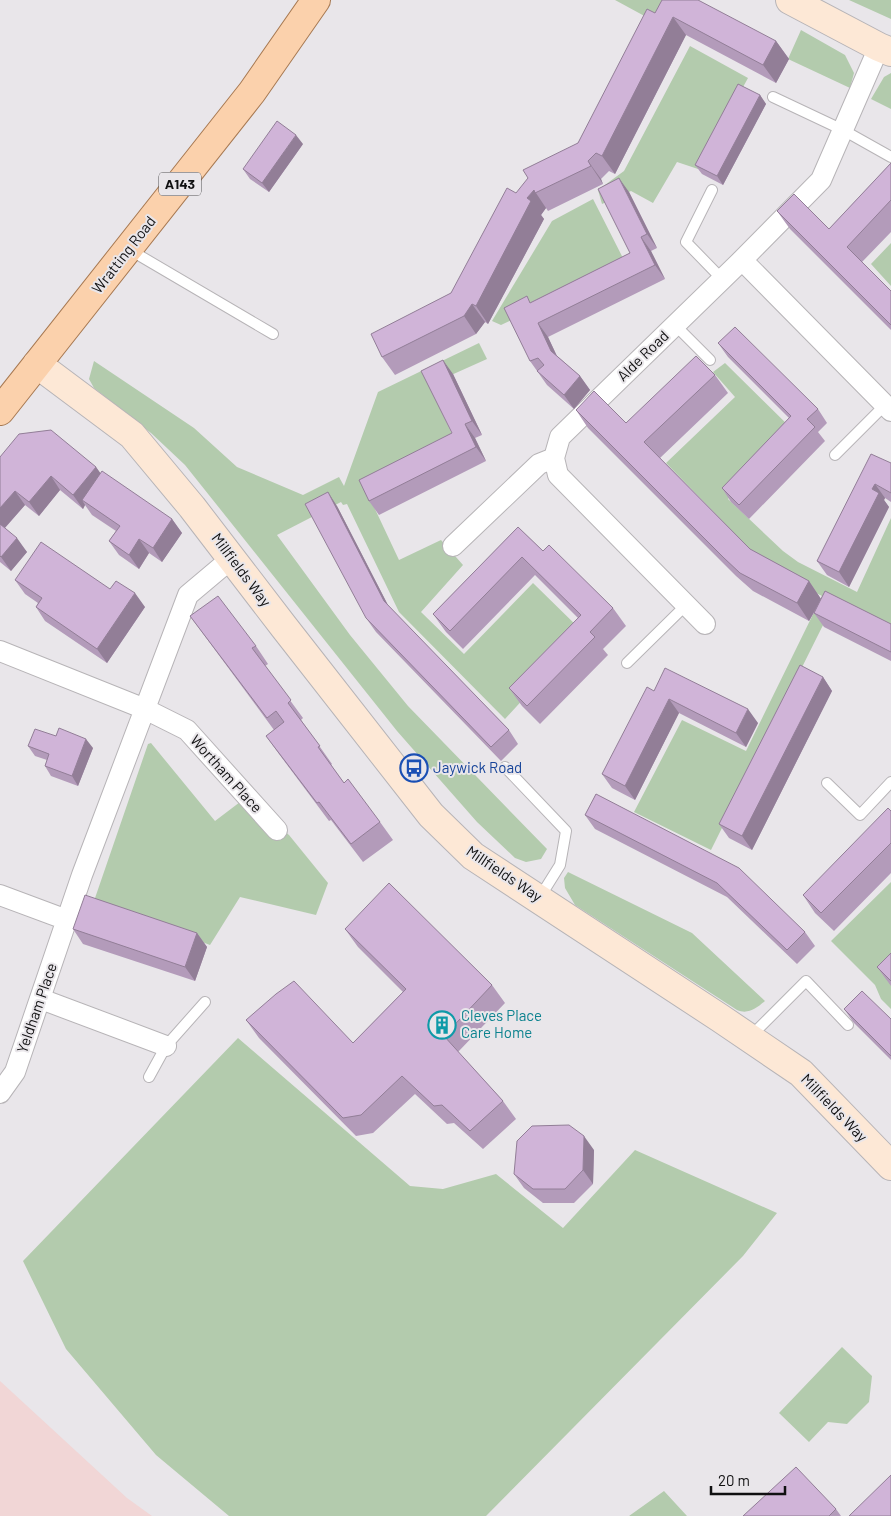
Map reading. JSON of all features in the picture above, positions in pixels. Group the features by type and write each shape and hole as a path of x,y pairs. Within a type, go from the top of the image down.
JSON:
{"main road":[{"name":"Wratting Road","path":"0,411 252,92 316,0"}],"street":[{"path":"790,0 885,50"},
{"name":"Alde Road","path":"554,458 560,437 742,260 820,180 843,130 885,50"},
{"path":"742,260 888,408"},
{"name":"Millfields Way","path":"37,364 132,435 192,507 431,815 473,856 539,898 801,1074 891,1166"},
{"path":"453,546 538,464 554,458 558,475 705,624"},
{"path":"0,895 67,920 82,875 188,595 232,558"},
{"name":"Wortham Place","path":"0,651 144,710 187,730 277,830"},
{"name":"Yeldham Place","path":"0,1093 15,1072 67,920"},
{"path":"41,999 166,1046"}],"lane":[{"path":"773,97 843,130 891,157"},
{"path":"712,190 686,242 722,279"},
{"path":"129,249 273,334"},
{"path":"675,325 710,360"},
{"path":"835,455 888,408"},
{"path":"627,663 686,605"},
{"path":"504,767 566,831 560,865 539,898"},
{"path":"827,783 860,815 891,782"},
{"path":"749,1038 806,981 848,1025"},
{"path":"149,1077 166,1046 205,1002"}],"shaded area":[{"path":"0,1381 127,1498 152,1516 0,1516"}],"green space":[{"path":"615,0 676,0 661,25"},
{"path":"849,0 891,0 891,19"},
{"path":"801,30 845,55 854,73 850,88 788,59"},
{"path":"690,46 748,78 698,169 677,162 653,203 631,191 602,204 598,190 624,171"},
{"path":"891,73 891,109 871,99 884,77"},
{"path":"593,199 627,266 501,325 492,321 552,221"},
{"path":"891,243 891,286 871,264"},
{"path":"479,343 487,359 429,385 457,445 367,492 399,560 441,540 463,565 421,612 464,654 533,583 584,633 505,719 399,612 347,504 343,505 341,502 277,535 350,635 408,706 547,849 541,859 526,862 515,858 477,822 397,731 185,465 151,433 94,388 89,379 94,361 194,428 237,467 303,495 339,477 344,486 378,392"},
{"path":"725,363 794,431 728,499 783,551 798,562 857,592 891,518 891,630 834,603 711,850 634,812 682,720 746,751 822,596 769,569 666,463 735,397 713,372"},
{"path":"151,743 215,821 244,799 289,835 328,883 316,915 240,897 210,945 94,901 148,744"},
{"path":"568,872 692,933 765,1001 749,1011 737,1010 575,905 565,888 564,878"},
{"path":"891,882 891,1009 881,999 875,985 831,941"},
{"path":"238,1038 410,1186 443,1189 496,1174 563,1228 635,1150 777,1213 743,1256 486,1516 229,1516 156,1455 66,1349 23,1261"},
{"path":"842,1347 872,1376 869,1402 847,1424 828,1422 809,1442 779,1413"},
{"path":"664,1491 687,1516 629,1516"}],"building":[{"path":"662,0 698,0 776,41 763,65 673,17 602,156 596,153 588,161 591,166 535,193 534,190 527,198 531,201 476,306 472,304 464,316 382,357 371,334 451,293 507,188 516,193 528,178 523,170 578,143 647,9 655,13"},
{"path":"738,84 760,95 717,176 695,165"},
{"path":"277,121 296,135 262,183 243,169"},
{"path":"891,163 891,200 847,247 891,291 891,325 777,211 794,194 829,229"},
{"path":"619,178 647,234 641,237 655,265 538,323 551,351 580,376 564,395 537,371 544,365 538,358 530,361 504,308 527,296 530,303 630,253 598,189"},
{"path":"735,327 818,409 807,419 815,427 739,505 722,488 791,416 718,343"},
{"path":"696,356 715,375 644,442 750,549 809,581 797,603 740,573 576,410 594,391 626,423"},
{"path":"443,360 472,421 465,424 476,447 369,501 359,480 452,433 421,371"},
{"path":"51,430 96,467 73,495 51,476 29,502 15,491 0,508 0,457 19,434"},
{"path":"871,454 891,463 891,493 875,484 872,489 879,493 839,572 817,561"},
{"path":"102,471 172,519 153,548 139,539 129,555 109,541 120,526 82,500"},
{"path":"328,492 384,601 509,730 491,747 366,618 305,504"},
{"path":"0,524 17,538 1,557 0,556"},
{"path":"518,527 543,551 549,545 613,608 590,632 595,637 527,706 509,688 581,615 522,557 450,631 433,614"},
{"path":"41,542 110,589 116,581 135,593 97,649 36,607 42,598 15,580"},
{"path":"825,591 891,624 891,652 814,613"},
{"path":"218,596 256,646 252,648 291,700 288,703 320,746 318,747 344,783 348,779 380,822 351,844 266,736 284,722 276,711 267,718 190,616"},
{"path":"800,665 823,677 742,836 719,824"},
{"path":"665,668 748,709 736,733 669,699 625,786 602,774 647,687 654,691"},
{"path":"59,728 86,739 72,776 45,766 49,754 28,746 35,729 56,736"},
{"path":"596,794 739,868 805,932 787,950 717,883 585,815"},
{"path":"888,808 891,811 891,843 821,913 803,895"},
{"name":"Cleves Place Care Home","path":"389,883 492,985 444,1036 503,1101 470,1131 442,1105 434,1106 402,1076 361,1115 343,1118 246,1020 294,981 353,1043 406,989 345,929"},
{"path":"85,895 197,933 185,967 73,929"},
{"path":"891,953 891,981 877,967"},
{"path":"862,991 891,1019 891,1056 844,1009"},
{"path":"569,1125 584,1136 583,1170 565,1189 533,1189 514,1174 517,1141 532,1126"},
{"path":"796,1467 836,1509 829,1516 743,1516"},
{"path":"891,1475 891,1516 849,1516"}],"place":[{"name":"Jaywick Road","path":"414,768"},
{"name":"Cleves Place Care Home","path":"442,1025"}]}
